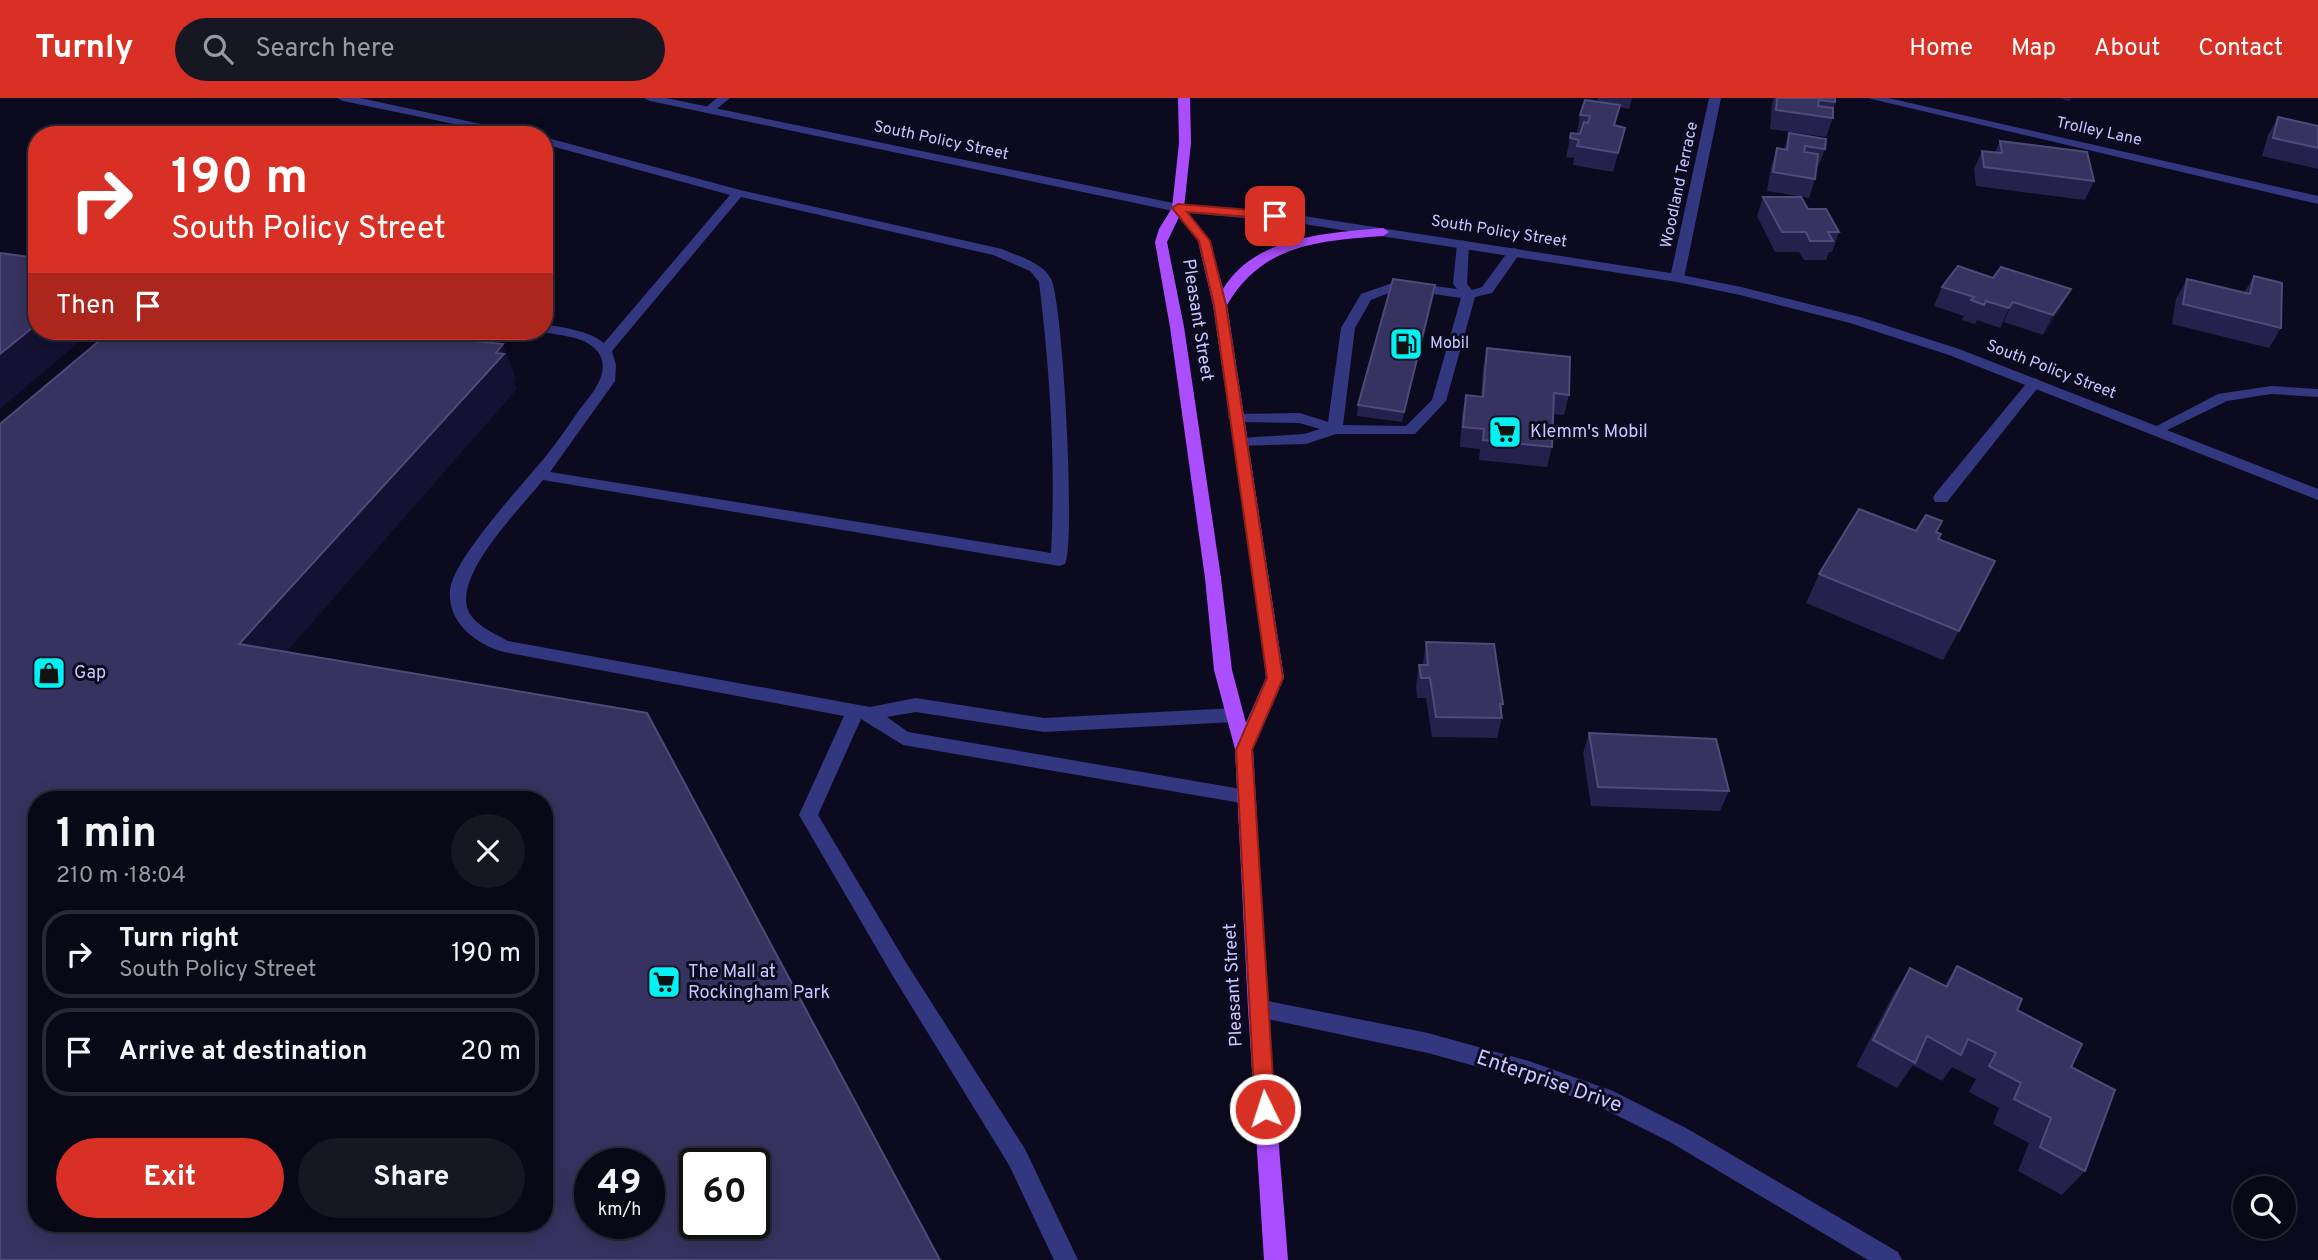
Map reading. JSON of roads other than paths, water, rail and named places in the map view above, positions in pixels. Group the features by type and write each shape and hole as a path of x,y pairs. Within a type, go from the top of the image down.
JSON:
{"main road":[{"path":"1178,208 1185,143 1184,98"},
{"name":"Pleasant Street","path":"1244,750 1275,678 1234,417 1220,305 1205,241 1178,208 1165,229 1161,242 1177,327 1223,670 1244,750 1258,1008 1276,1260"},
{"path":"1220,305 1229,285 1248,266 1275,250 1334,236 1383,232"}],"street":[{"path":"343,98 481,126"},
{"name":"South Policy Street","path":"650,98 1178,208 1253,213 1383,232 1677,278 1741,291 1855,320 1954,352 2318,495"},
{"path":"709,110 724,98"},
{"name":"Woodland Terrace","path":"1677,278 1715,98"},
{"name":"Trolley Lane","path":"1873,98 2318,200"},
{"path":"540,475 1059,560 1062,472 1058,397 1046,281 1035,268 997,253 738,193 553,142"},
{"path":"605,351 738,193"},
{"path":"1463,244 1461,284 1469,295"},
{"path":"1335,429 1348,328 1366,297 1398,285 1469,295 1486,290 1515,252"},
{"path":"1234,417 1300,418 1335,429 1410,431 1439,401 1469,295"},
{"path":"553,330 590,339 605,351 610,365 608,381 540,475 471,560 458,587 459,611 476,631 503,646 862,713 916,705 1044,725 1235,715"},
{"path":"1941,498 2035,382"},
{"path":"2155,430 2223,397 2271,390 2318,393"},
{"path":"1240,443 1306,439 1335,429"},
{"path":"862,713 903,738 1247,797"},
{"path":"862,713 808,815 898,967 1017,1157 1066,1260"},
{"name":"Enterprise Drive","path":"1258,1008 1428,1043 1529,1071 1605,1098 1678,1135 1890,1260"}],"place":[{"name":"Mobil","path":"1406,344"},
{"name":"Klemm's Mobil","path":"1505,432"},
{"name":"Gap","path":"49,673"},
{"name":"The Mall at Rockingham Park","path":"664,982"}]}
